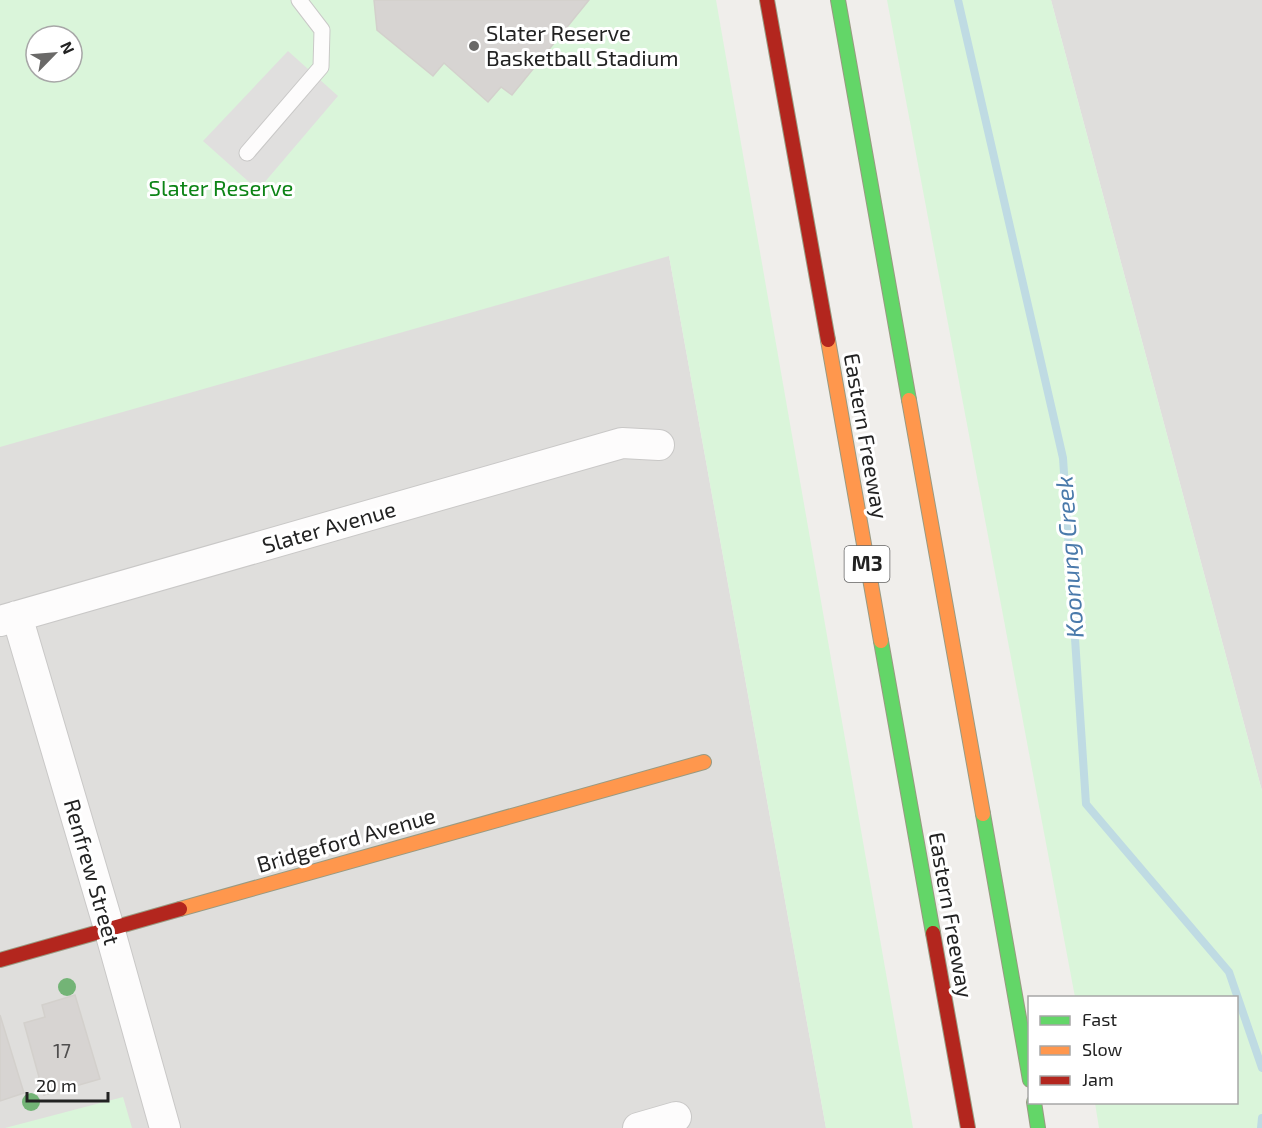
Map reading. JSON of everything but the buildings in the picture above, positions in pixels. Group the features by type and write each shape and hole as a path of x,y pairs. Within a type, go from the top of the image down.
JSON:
{"main road":[{"name":"Eastern Freeway","path":"767,0 968,1128"},
{"path":"838,0 1028,1074"},
{"name":"Bridgeford Avenue","path":"0,960 704,762"},
{"path":"1034,1104 1038,1128"}],"street":[{"name":"Slater Avenue","path":"8,618 621,443 659,445"},
{"name":"Renfrew Street","path":"8,618 109,928 165,1128"},
{"path":"638,1128 676,1118"}],"lane":[{"path":"247,153 321,67 322,30 298,0"}],"shaded area":[{"path":"0,0 63,24 24,24 24,84 84,84 84,32 669,256 826,1128 0,1128"},
{"path":"1051,0 1262,0 1262,791"},
{"path":"288,51 338,96 258,190 203,141"}],"green space":[{"name":"Slater Reserve","path":"0,0 716,0 913,1128 826,1128 669,256 0,447"},
{"path":"887,0 1051,0 1262,791 1262,1128 1099,1128 1095,1104 1238,1104 1238,996 1075,996"},
{"path":"123,1097 132,1128 5,1128"}],"waterway":[{"name":"Koonung Creek","path":"958,0 1063,458 1086,804 1229,972 1237,996"},
{"name":"Koonung Creek","path":"1238,998 1262,1068"},
{"name":"Koonung Creek","path":"1261,1128 1262,1118"}],"traffic: fast":[{"path":"838,0 909,400"},
{"path":"881,641 933,933"},
{"path":"983,814 1028,1069"},
{"path":"1034,1104 1038,1128"}],"traffic: slow":[{"path":"828,340 881,641"},
{"path":"909,400 983,814"},
{"path":"180,909 704,762"}],"traffic: jam":[{"path":"767,0 828,340"},
{"path":"0,960 180,909"},
{"path":"933,933 968,1128"}],"place":[{"name":"Slater Reserve Basketball Stadium","path":"474,46"}]}
